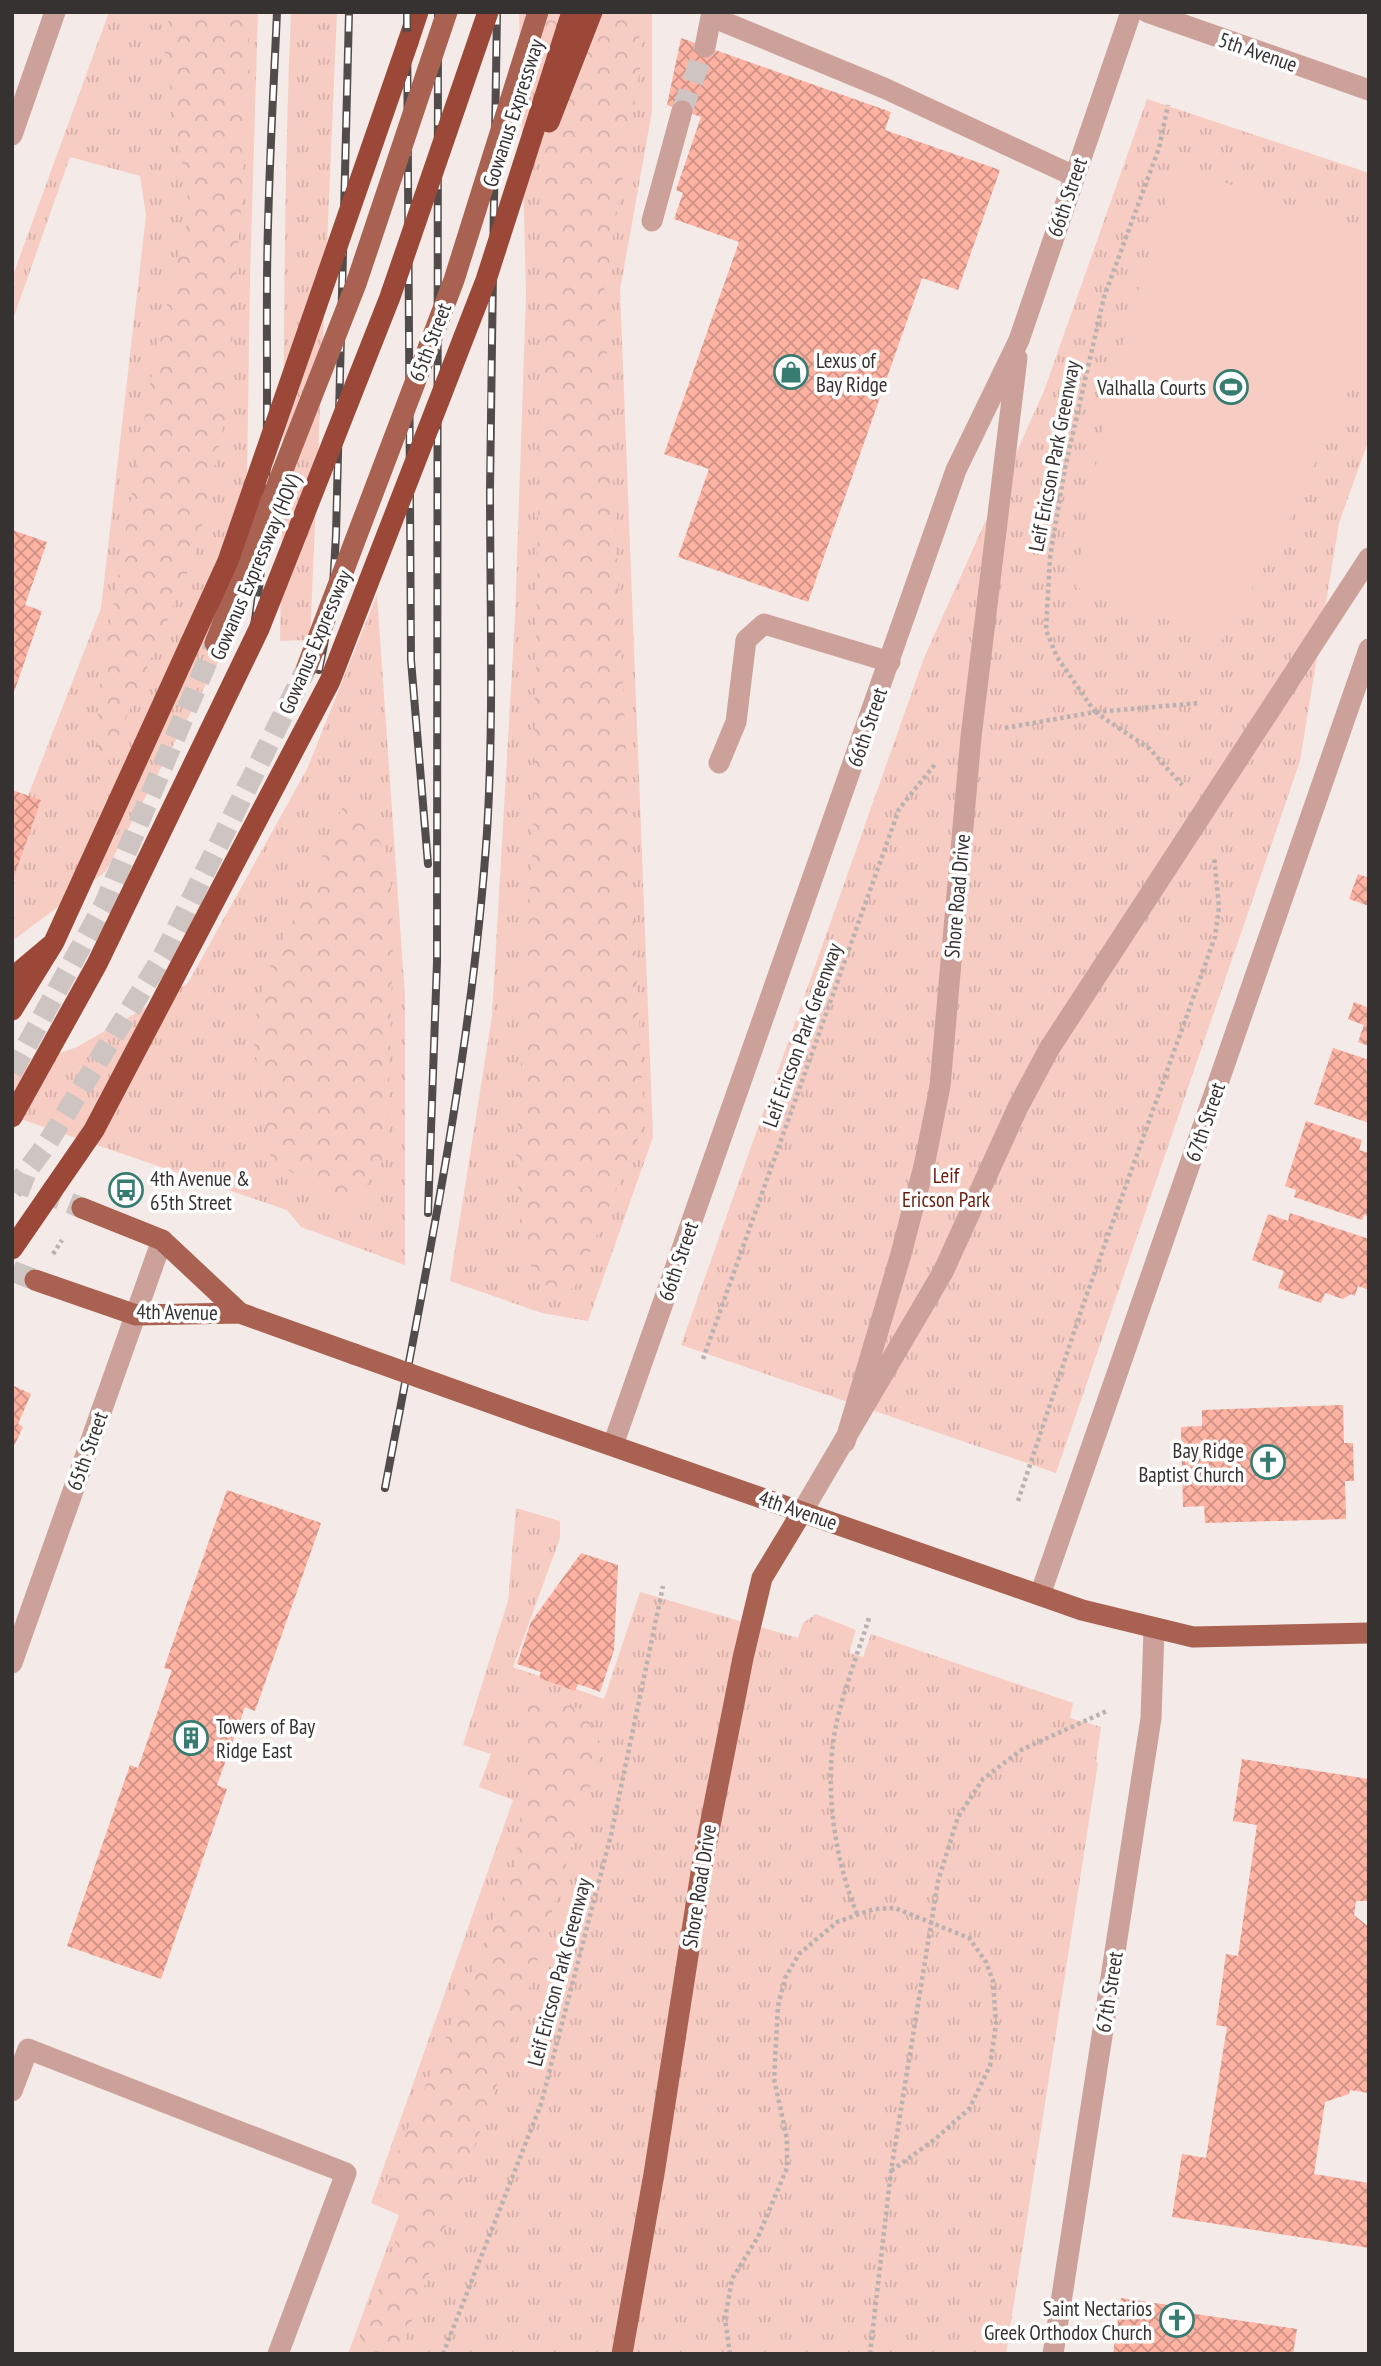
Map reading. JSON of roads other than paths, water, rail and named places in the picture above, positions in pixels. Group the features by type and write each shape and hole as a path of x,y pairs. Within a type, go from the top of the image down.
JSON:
{"highway":[{"path":"408,42 411,12"},
{"path":"12,1010 54,942 228,561 418,12"},
{"name":"Gowanus Expressway (HOV)","path":"12,1117 97,964 259,629 390,297 488,12"},
{"name":"Gowanus Expressway","path":"12,1249 94,1130 330,681 486,280 572,12"},
{"path":"486,280 592,12"},
{"path":"12,978 54,942"}],"main road":[{"path":"215,643 356,284 447,12"},
{"name":"65th Street","path":"307,667 454,280 538,12"},
{"name":"4th Avenue","path":"82,1208 162,1240 240,1313"},
{"name":"4th Avenue","path":"35,1280 135,1315 240,1313 1040,1595 1154,1630 1193,1637 1369,1633"},
{"name":"Shore Road Drive","path":"622,2354 650,2200 702,1866 741,1670 762,1578 802,1512"}],"street":[{"path":"12,135 55,12"},
{"name":"66th Street","path":"613,1445 956,470 1019,340 1131,12"},
{"name":"5th Avenue","path":"1147,12 1369,90"},
{"path":"705,47 712,15 884,88 1074,176"},
{"path":"652,221 682,111"},
{"name":"Shore Road Drive","path":"845,1442 901,1254 924,1166 940,1086 971,737 1019,340"},
{"name":"Shore Road Drive","path":"802,1512 943,1272 998,1149 1049,1049 1369,558"},
{"path":"719,764 736,722 746,640 764,624 890,662"},
{"name":"67th Street","path":"1040,1595 1369,649"},
{"name":"65th Street","path":"12,1663 162,1240"},
{"name":"67th Street","path":"1053,2354 1151,1718 1154,1630"},
{"path":"12,2091 28,2049 346,2174 278,2354"}],"tunnel":[{"path":"682,111 705,47"},
{"path":"12,1072 104,905 215,643"},
{"path":"12,1191 47,1144 163,956 307,667"},
{"path":"12,1180 82,1208"},
{"path":"12,1271 35,1280"}],"railway":[{"path":"251,644 258,600 265,511 268,220 277,12"},
{"path":"319,670 332,604 336,535 349,12"},
{"path":"407,12 411,660 428,864"},
{"path":"428,1213 437,962 438,12"},
{"path":"385,1488 459,1079 480,915 487,832 491,704 490,489 497,12"}],"place":[{"name":"Lexus of Bay Ridge","path":"791,372"},
{"name":"Valhalla Courts","path":"1231,387"},
{"name":"4th Avenue & 65th Street","path":"126,1190"},
{"name":"Bay Ridge Baptist Church","path":"1268,1462"},
{"name":"Towers of Bay Ridge East","path":"191,1738"},
{"name":"Saint Nectarios Greek Orthodox Church","path":"1177,2320"}],"park label":[{"name":"Leif Ericson Park","path":"946,1187"}]}
